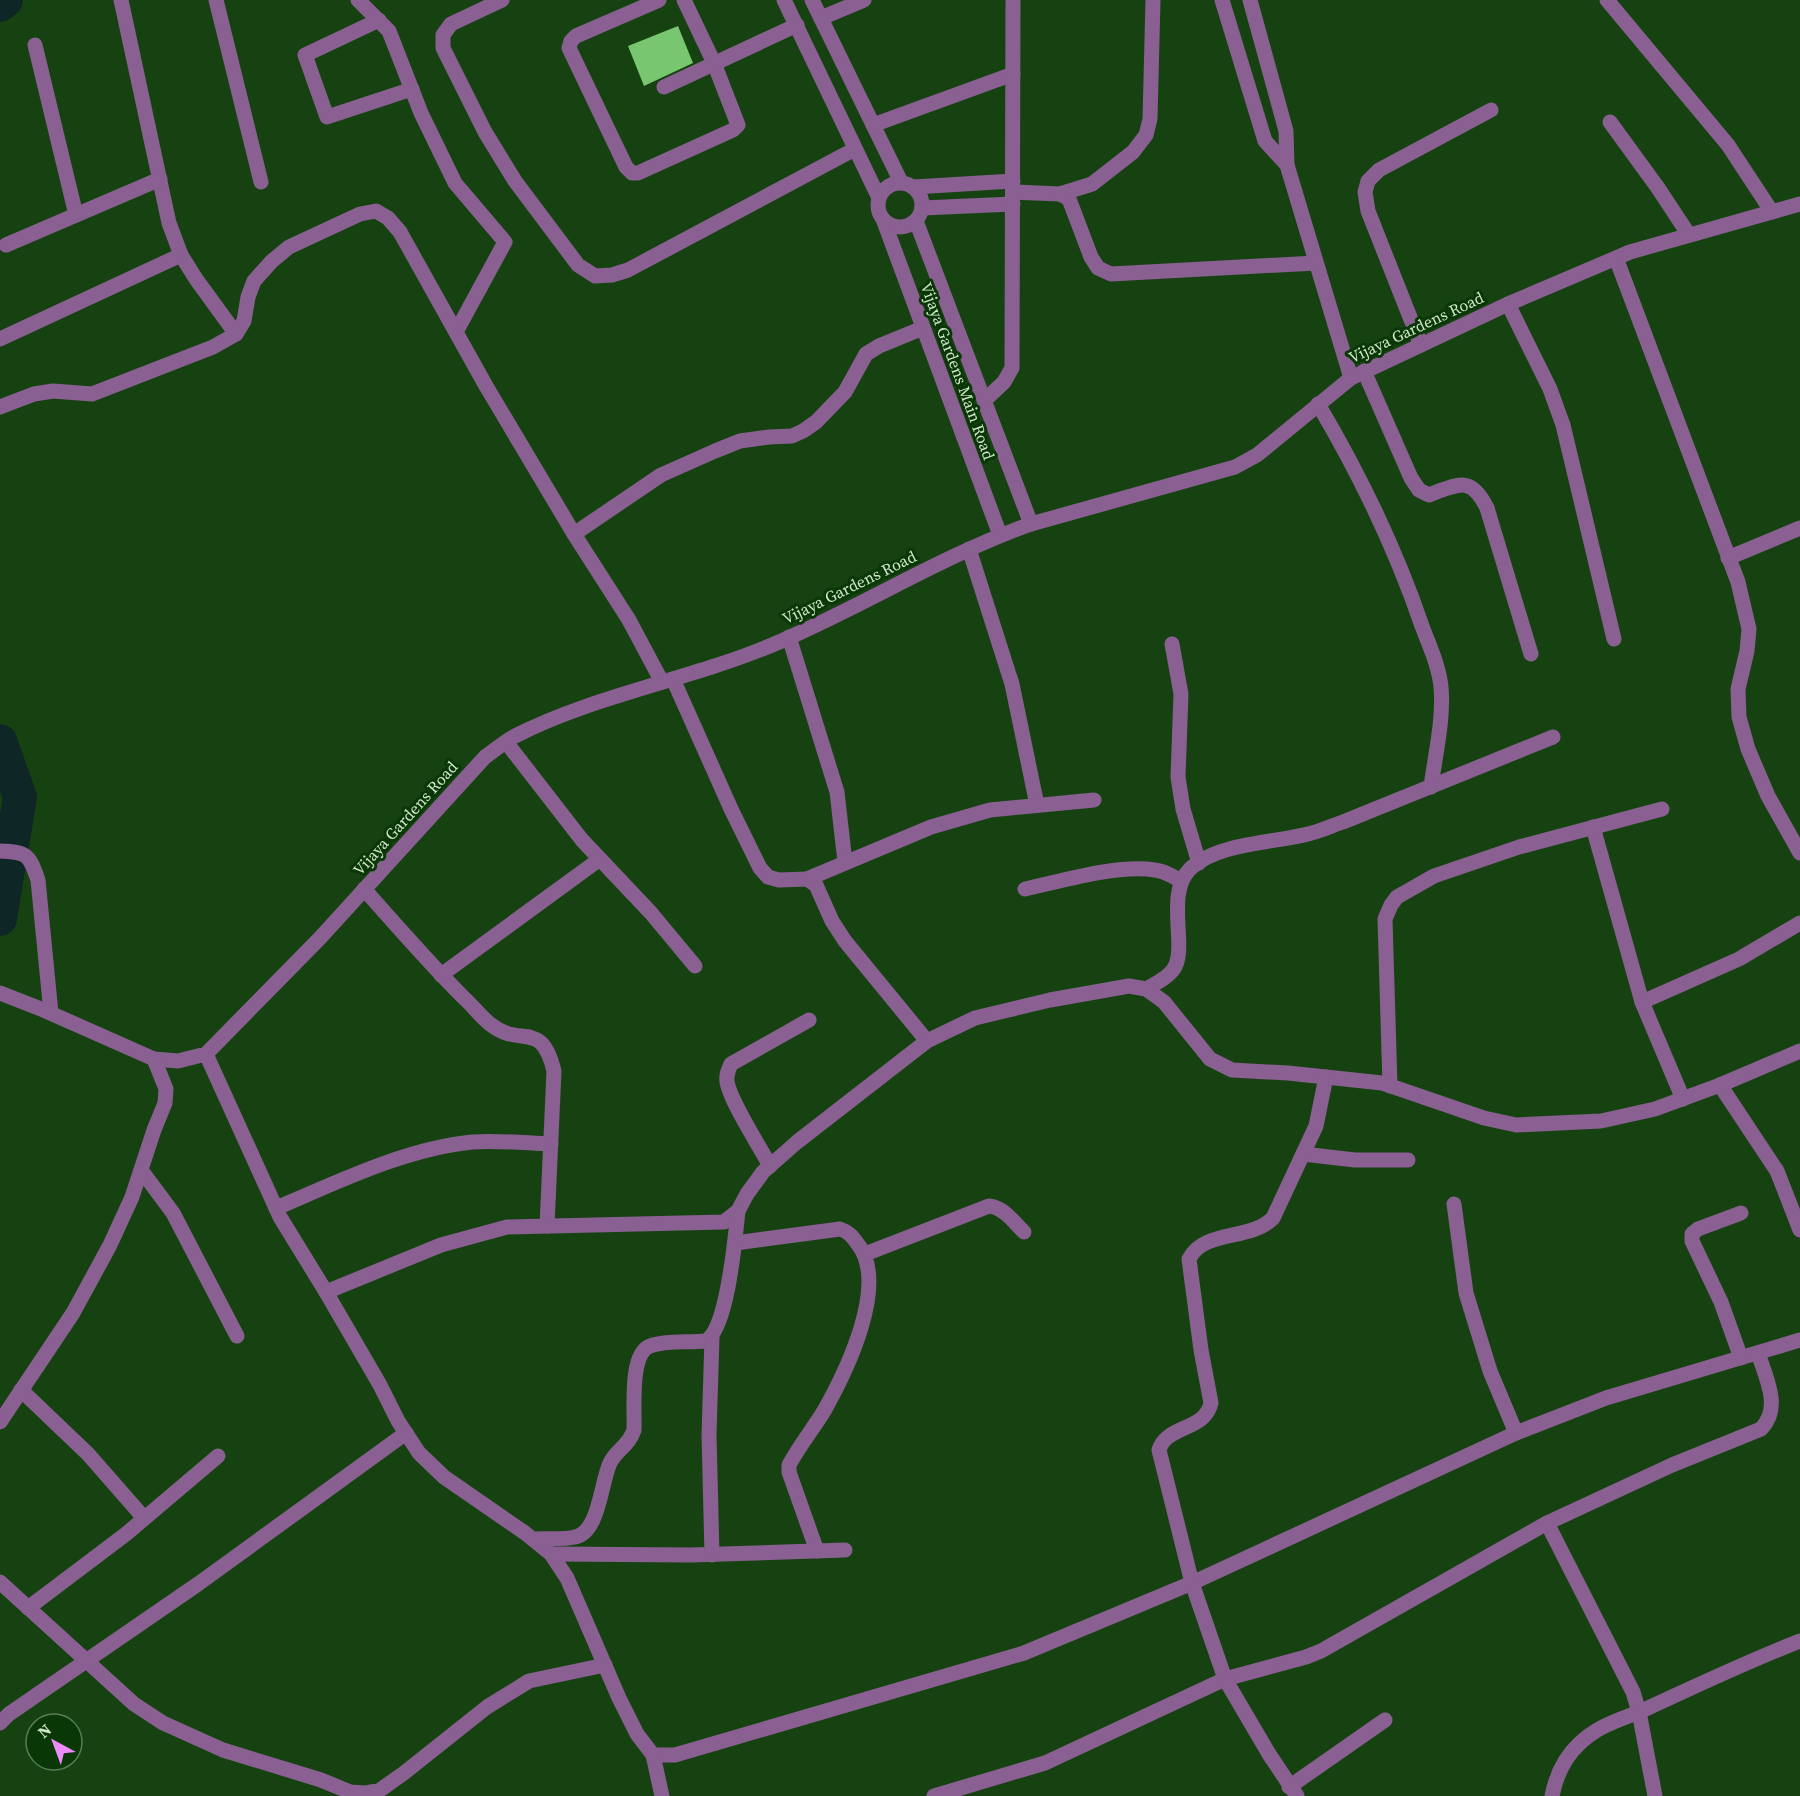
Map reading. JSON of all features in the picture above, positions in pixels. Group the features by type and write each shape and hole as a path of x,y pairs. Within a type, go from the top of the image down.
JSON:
{"street":[{"path":"121,0 169,223 181,255 236,334"},
{"path":"216,0 261,182"},
{"path":"358,0 389,31 412,89 455,183 505,242 456,332"},
{"path":"501,0 451,24 443,35 443,48 485,132 515,182 578,265 595,276 612,275 628,270 855,149"},
{"path":"659,0 576,36 569,48 626,167 632,173 638,173 723,135 738,125 714,63 684,0"},
{"path":"784,0 879,198 879,213 888,224 902,227 919,214 1013,192"},
{"path":"812,0 873,125 908,185 920,193 919,214"},
{"path":"821,18 864,0"},
{"path":"985,400 1004,382 1012,368 1013,0"},
{"path":"879,198 887,186 908,185 1060,194 1092,184 1133,153 1146,135 1150,118 1153,0"},
{"path":"1222,0 1265,141 1287,165"},
{"path":"1250,0 1286,131 1287,165 1316,262 1357,375 1419,490 1429,495 1460,484 1470,485 1480,493 1487,508 1531,654"},
{"path":"1607,0 1728,145 1772,212"},
{"path":"379,20 305,55 327,117 412,89"},
{"path":"664,87 797,25"},
{"path":"35,45 76,215"},
{"path":"873,125 1013,74"},
{"path":"1421,345 1368,211 1365,192 1368,181 1379,170 1491,110"},
{"path":"1610,122 1689,235"},
{"path":"6,245 160,178"},
{"path":"1060,194 1069,199 1091,257 1098,268 1111,274 1316,262"},
{"name":"Vijaya Gardens Road","path":"206,1054 320,938 485,757 514,737 619,695 733,660 789,637 923,569 1000,535 1031,524 1235,467 1257,455 1357,375 1508,304 1616,258 1800,204"},
{"path":"0,407 34,394 53,391 92,394 213,347 236,334 244,321 248,297 254,280 272,261 289,247 360,214 376,211 388,218 400,232 486,386 574,534 601,573 667,681 760,868 768,877 779,880 807,879 941,824 990,810 1094,800"},
{"name":"Vijaya Gardens Main Road","path":"919,214 1031,524"},
{"name":"Vijaya Gardens Main Road","path":"883,219 1000,535"},
{"path":"0,339 181,255"},
{"path":"1616,258 1738,582 1749,629 1747,651 1738,689 1739,717 1748,749 1768,796 1800,853"},
{"path":"1508,304 1550,389 1563,425 1614,639"},
{"path":"574,534 661,476 683,466 740,441 792,436 803,431 816,422 845,392 866,354 923,327"},
{"path":"1318,404 1351,459 1374,506 1415,604 1438,670 1441,711 1431,787"},
{"path":"1728,558 1800,528"},
{"path":"969,549 1012,684 1037,805"},
{"path":"789,637 837,792 845,862"},
{"path":"1172,644 1181,694 1178,777 1183,809 1199,863"},
{"path":"1146,989 1165,978 1174,969 1178,954 1178,897 1181,881 1191,867 1213,854 1309,834 1343,822 1553,737"},
{"path":"506,742 582,840 651,913 694,966"},
{"path":"1390,1086 1385,919 1397,897 1434,876 1519,847 1662,809"},
{"path":"1593,827 1642,1002 1683,1099"},
{"path":"0,851 19,851 26,856 33,865 38,880 46,1011"},
{"path":"441,975 600,859"},
{"path":"1025,889 1104,873 1136,870 1161,871 1181,881"},
{"path":"807,879 816,885 832,921 845,941 927,1041"},
{"path":"364,889 441,975 488,1023 502,1032 533,1037 544,1043 550,1054 554,1071 547,1226"},
{"path":"1642,1002 1739,959 1800,923"},
{"path":"326,1292 441,1245 507,1227 724,1222 738,1210 747,1194 770,1166 797,1142 927,1041 975,1018 1050,1000 1129,986 1146,989 1164,1002 1210,1059 1232,1070 1288,1073 1390,1086 1484,1118 1516,1125 1601,1120 1655,1109 1720,1085 1800,1051"},
{"path":"0,993 154,1059 178,1061 206,1054 276,1208 419,1453 444,1477 551,1554 567,1578 637,1734 653,1755 662,1796"},
{"path":"770,1166 736,1103 726,1074 730,1064 809,1020"},
{"path":"0,1422 73,1313 132,1197 165,1103 166,1089 154,1059"},
{"path":"1326,1077 1316,1126 1273,1218 1264,1227 1203,1244 1193,1251 1189,1259 1210,1403 1209,1412 1198,1422 1161,1442 1159,1450 1192,1583 1225,1679 1293,1791 1385,1720"},
{"path":"1720,1085 1777,1171 1800,1230"},
{"path":"276,1208 359,1173 427,1150 473,1142 551,1144"},
{"path":"1303,1154 1355,1160 1408,1160"},
{"path":"141,1170 173,1213 237,1336"},
{"path":"1454,1204 1469,1304 1490,1371 1516,1433"},
{"path":"865,1254 989,1206 995,1206 1002,1211 1024,1232"},
{"path":"712,1555 710,1435 712,1337 719,1322 732,1271 738,1210"},
{"path":"1741,1213 1698,1229 1692,1234 1692,1241 1722,1302 1741,1358"},
{"path":"735,1242 840,1229 848,1232 865,1254 870,1278 859,1335 823,1412 789,1465 817,1551"},
{"path":"533,1539 576,1537 584,1534 591,1525 610,1462 631,1439 634,1430 636,1370 640,1354 647,1347 706,1341 712,1337"},
{"path":"653,1755 675,1755 1024,1653 1192,1583 1516,1433 1606,1398 1800,1341"},
{"path":"941,1795 1045,1763 1225,1679 1306,1658 1547,1523 1672,1465 1761,1429 1769,1421 1772,1408 1770,1391 1758,1353"},
{"path":"21,1390 88,1454 144,1518"},
{"path":"0,1723 9,1714 198,1584 406,1433"},
{"path":"28,1608 144,1518 218,1456"},
{"path":"1547,1523 1633,1692 1640,1712 1656,1796"},
{"path":"551,1554 712,1555 845,1550"},
{"path":"0,1582 134,1704 163,1723 223,1750 321,1780 350,1792 377,1793 487,1707 529,1681 605,1665"},
{"path":"1552,1796 1560,1770 1567,1757 1578,1745 1608,1723 1640,1712 1800,1641"}],"building":[{"path":"678,26 693,63 644,86 628,46"}],"waterway":[{"path":"0,5 6,0"},
{"path":"0,741 20,797 0,919"}]}
